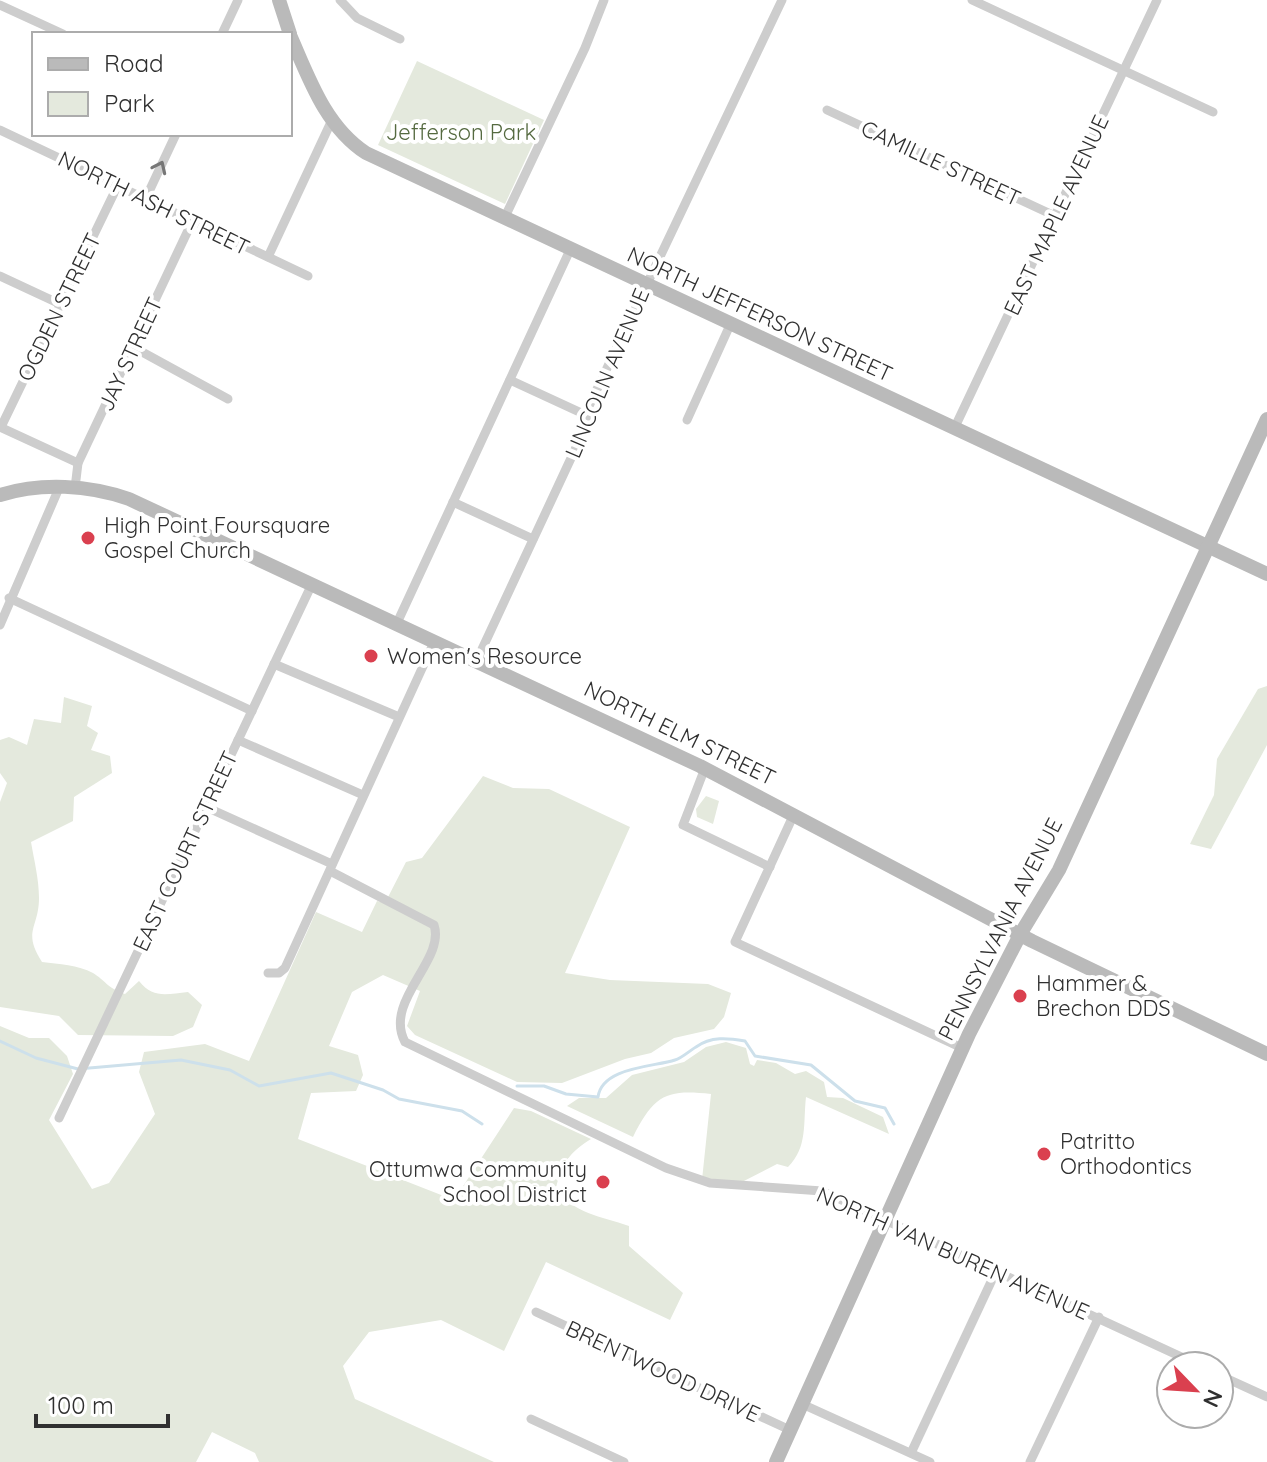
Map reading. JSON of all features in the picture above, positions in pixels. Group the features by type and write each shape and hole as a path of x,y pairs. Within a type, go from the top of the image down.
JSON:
{"main road":[{"name":"NORTH JEFFERSON STREET","path":"280,0 289,32"},
{"name":"NORTH JEFFERSON STREET","path":"292,38 332,120 348,141 366,153 1267,574"},
{"name":"PENNSYLVANIA AVENUE","path":"776,1462 962,1048 1021,933 1059,870 1267,419"},
{"name":"NORTH ELM STREET","path":"0,495 18,490 75,488 108,492 129,499 705,768 1021,933 1267,1054"}],"street":[{"path":"223,32 238,0"},
{"path":"340,0 357,18 400,39"},
{"path":"504,219 585,48 604,0"},
{"name":"LINCOLN AVENUE","path":"477,660 588,416 589,406 644,284 782,0"},
{"path":"972,0 1213,112"},
{"name":"EAST MAPLE AVENUE","path":"954,429 1157,0"},
{"path":"0,5 59,32"},
{"name":"CAMILLE STREET","path":"827,110 1055,216"},
{"path":"268,257 332,120"},
{"name":"NORTH ASH STREET","path":"0,130 308,276"},
{"path":"145,200 175,136"},
{"name":"OGDEN STREET","path":"0,427 117,187"},
{"name":"JAY STREET","path":"75,488 78,463 192,222"},
{"path":"397,623 570,250"},
{"path":"0,276 60,304"},
{"path":"687,420 730,325"},
{"path":"133,347 228,399"},
{"path":"510,380 588,416"},
{"path":"0,427 78,463"},
{"path":"0,625 9,598 59,488"},
{"path":"453,502 533,539"},
{"name":"EAST COURT STREET","path":"59,1118 312,584"},
{"path":"9,598 252,711"},
{"path":"268,973 279,973 285,968 435,640"},
{"path":"274,664 399,717"},
{"path":"238,740 363,795"},
{"path":"705,768 683,825 770,867"},
{"path":"206,807 331,868"},
{"path":"794,814 735,942 962,1048"},
{"name":"NORTH VAN BUREN AVENUE","path":"331,868 428,920 436,931 435,940 402,1011 399,1029 405,1042 666,1168 710,1183 822,1191 1168,1350"},
{"path":"911,1453 997,1269"},
{"name":"BRENTWOOD DRIVE","path":"536,1312 790,1430"},
{"path":"1030,1462 1099,1317"},
{"path":"1235,1382 1267,1397"},
{"path":"802,1404 930,1462"},
{"path":"531,1419 624,1462"}],"green space":[{"name":"Jefferson Park","path":"417,61 544,120 505,204 378,145"},
{"path":"1267,686 1267,745 1211,849 1190,844 1214,795 1217,759 1258,689"},
{"path":"64,697 92,706 87,726 98,733 91,750 110,756 112,773 74,797 73,821 31,842 39,898 33,943 42,962 87,970 125,994 139,981 155,993 188,992 202,1005 193,1027 173,1036 78,1035 59,1016 0,1007 0,802 7,783 0,773 0,740 9,737 27,745 34,719 61,723"},
{"path":"483,776 513,788 549,789 630,827 565,973 610,980 708,984 731,993 724,1017 714,1029 674,1038 651,1053 625,1059 562,1083 517,1082 415,1035 407,1026 420,991 383,975 352,992 329,1046 358,1055 363,1075 356,1091 311,1093 298,1139 454,1200 514,1108 531,1111 591,1139 568,1159 556,1188 579,1209 629,1226 629,1246 683,1293 670,1320 546,1262 504,1351 441,1320 369,1332 343,1366 355,1399 494,1462 259,1462 255,1453 212,1432 196,1462 0,1462 0,1026 29,1038 49,1038 67,1056 73,1074 49,1120 92,1189 109,1183 155,1114 139,1072 144,1052 205,1044 249,1061 316,912 362,932 377,901 385,903 406,862 422,858"},
{"path":"706,796 719,801 713,824 697,817 696,809"},
{"path":"726,1042 746,1048 750,1064 754,1066 757,1060 776,1063 795,1074 806,1071 824,1082 827,1097 843,1098 883,1117 889,1134 806,1097 802,1143 788,1167 777,1164 738,1184 702,1180 711,1094 683,1093 663,1098 648,1112 633,1137 567,1106 579,1098 606,1098 632,1075 684,1062 706,1047"}],"waterway":[{"path":"517,1086 544,1086 566,1094 598,1097 602,1087 618,1074 678,1059 708,1041 732,1039 745,1041 755,1056 811,1065 855,1101 885,1108 894,1124"},
{"path":"0,1041 36,1058 78,1069 181,1060 230,1070 259,1086 331,1073 383,1090 399,1099 462,1111 482,1124"}],"place":[{"name":"High Point Foursquare Gospel Church","path":"88,538"},
{"name":"Women's Resource","path":"371,656"},
{"name":"Hammer & Brechon DDS","path":"1020,996"},
{"name":"Patritto Orthodontics","path":"1044,1154"},
{"name":"Ottumwa Community School District","path":"603,1182"}]}
